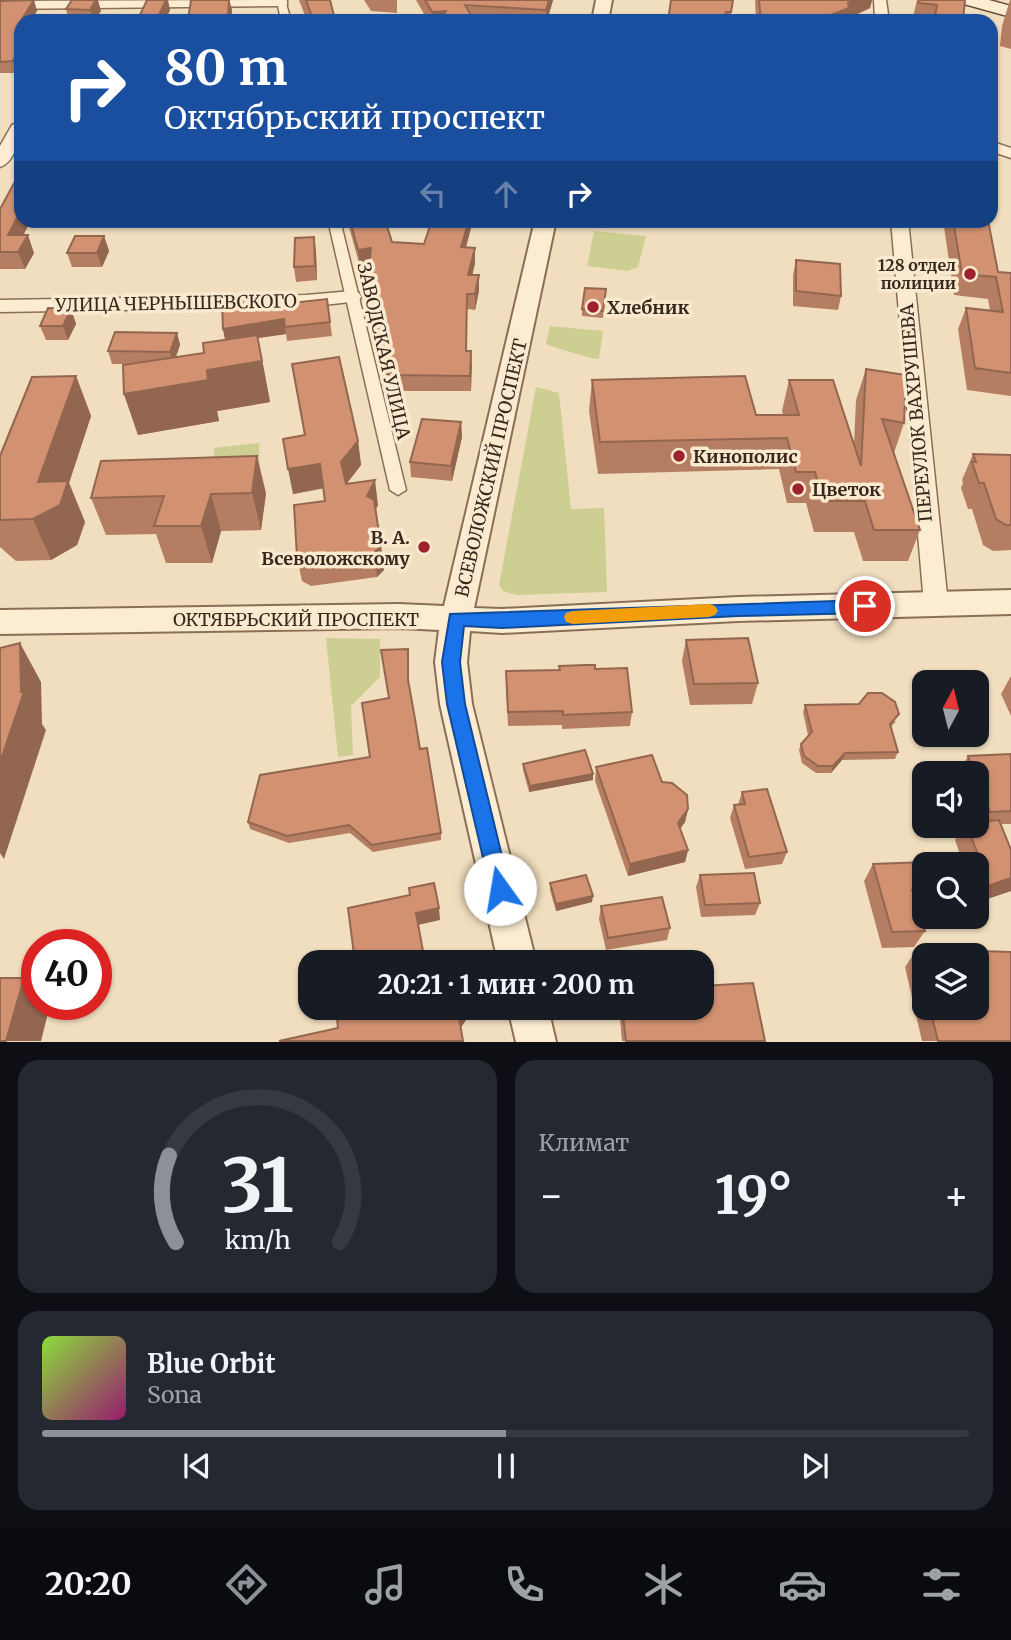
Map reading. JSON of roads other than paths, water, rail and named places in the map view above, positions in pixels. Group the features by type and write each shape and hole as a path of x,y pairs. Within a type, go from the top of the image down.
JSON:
{"main road":[{"path":"970,0 1011,12"}],"street":[{"path":"0,5 282,1"},
{"path":"0,162 14,137"},
{"name":"ЗАВОДСКАЯ УЛИЦА","path":"336,228 398,490"},
{"name":"ВСЕВОЛОЖСКИЙ ПРОСПЕКТ","path":"514,950 456,704 451,662 456,619 544,228"},
{"name":"ПЕРЕУЛОК ВАХРУШЕВА","path":"900,228 936,604"},
{"name":"УЛИЦА ЧЕРНЫШЕВСКОГО","path":"0,306 306,301 352,297"},
{"name":"ОКТЯБРЬСКИЙ ПРОСПЕКТ","path":"0,622 399,616 502,621 738,609 1011,602"},
{"path":"531,1020 536,1041"}],"place":[{"name":"128 отдел полиции","path":"970,274"},
{"name":"Хлебник","path":"593,307"},
{"name":"Кинополис","path":"679,456"},
{"name":"Цветок","path":"798,489"},
{"name":"В. А. Всеволожскому","path":"424,547"}]}
